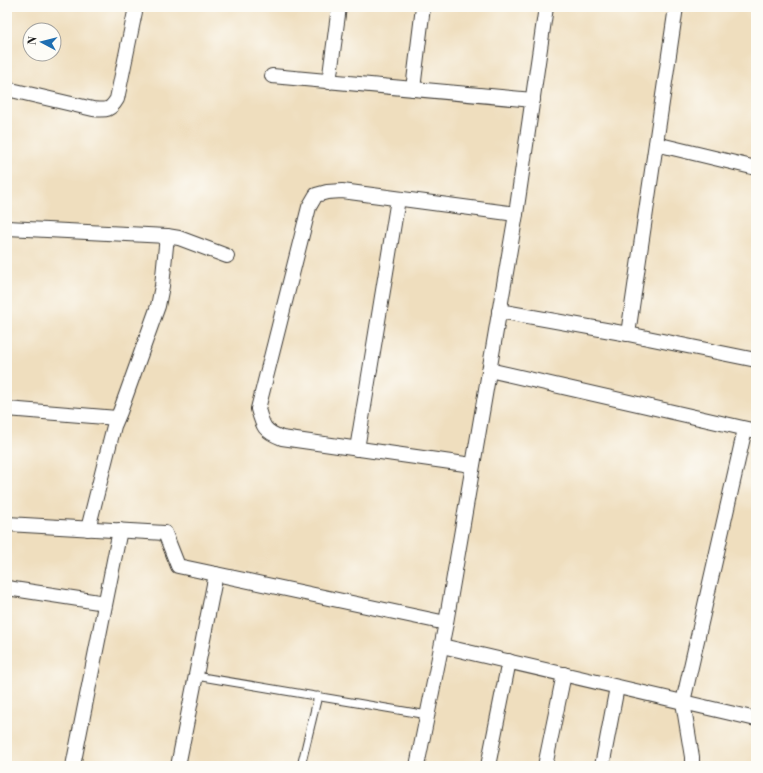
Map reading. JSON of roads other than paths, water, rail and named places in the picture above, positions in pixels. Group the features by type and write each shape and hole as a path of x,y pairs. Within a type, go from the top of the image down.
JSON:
{"street":[{"path":"7,89 93,109 108,109 113,106 116,99 136,7"},
{"path":"329,82 340,7"},
{"path":"413,89 423,7"},
{"path":"417,766 442,646 516,214 546,7"},
{"path":"628,334 676,7"},
{"path":"272,76 532,100"},
{"path":"656,144 756,168"},
{"path":"472,465 282,438 272,434 263,426 258,410 309,207 316,195 327,192 342,192 516,214"},
{"path":"357,449 398,198"},
{"path":"7,228 167,236 179,238 226,256"},
{"path":"88,529 117,418 158,306 162,286 167,236"},
{"path":"499,311 628,334 756,360"},
{"path":"489,370 750,430 683,702 692,756 692,766"},
{"path":"7,409 117,418"},
{"path":"7,524 165,533 178,566 446,623"},
{"path":"72,766 120,530"},
{"path":"178,766 216,574"},
{"path":"7,588 105,603"},
{"path":"442,646 756,719"},
{"path":"488,766 509,661"},
{"path":"545,766 564,674"},
{"path":"602,766 617,686"}],"lane":[{"path":"196,676 428,715"},
{"path":"301,766 318,696"}]}
